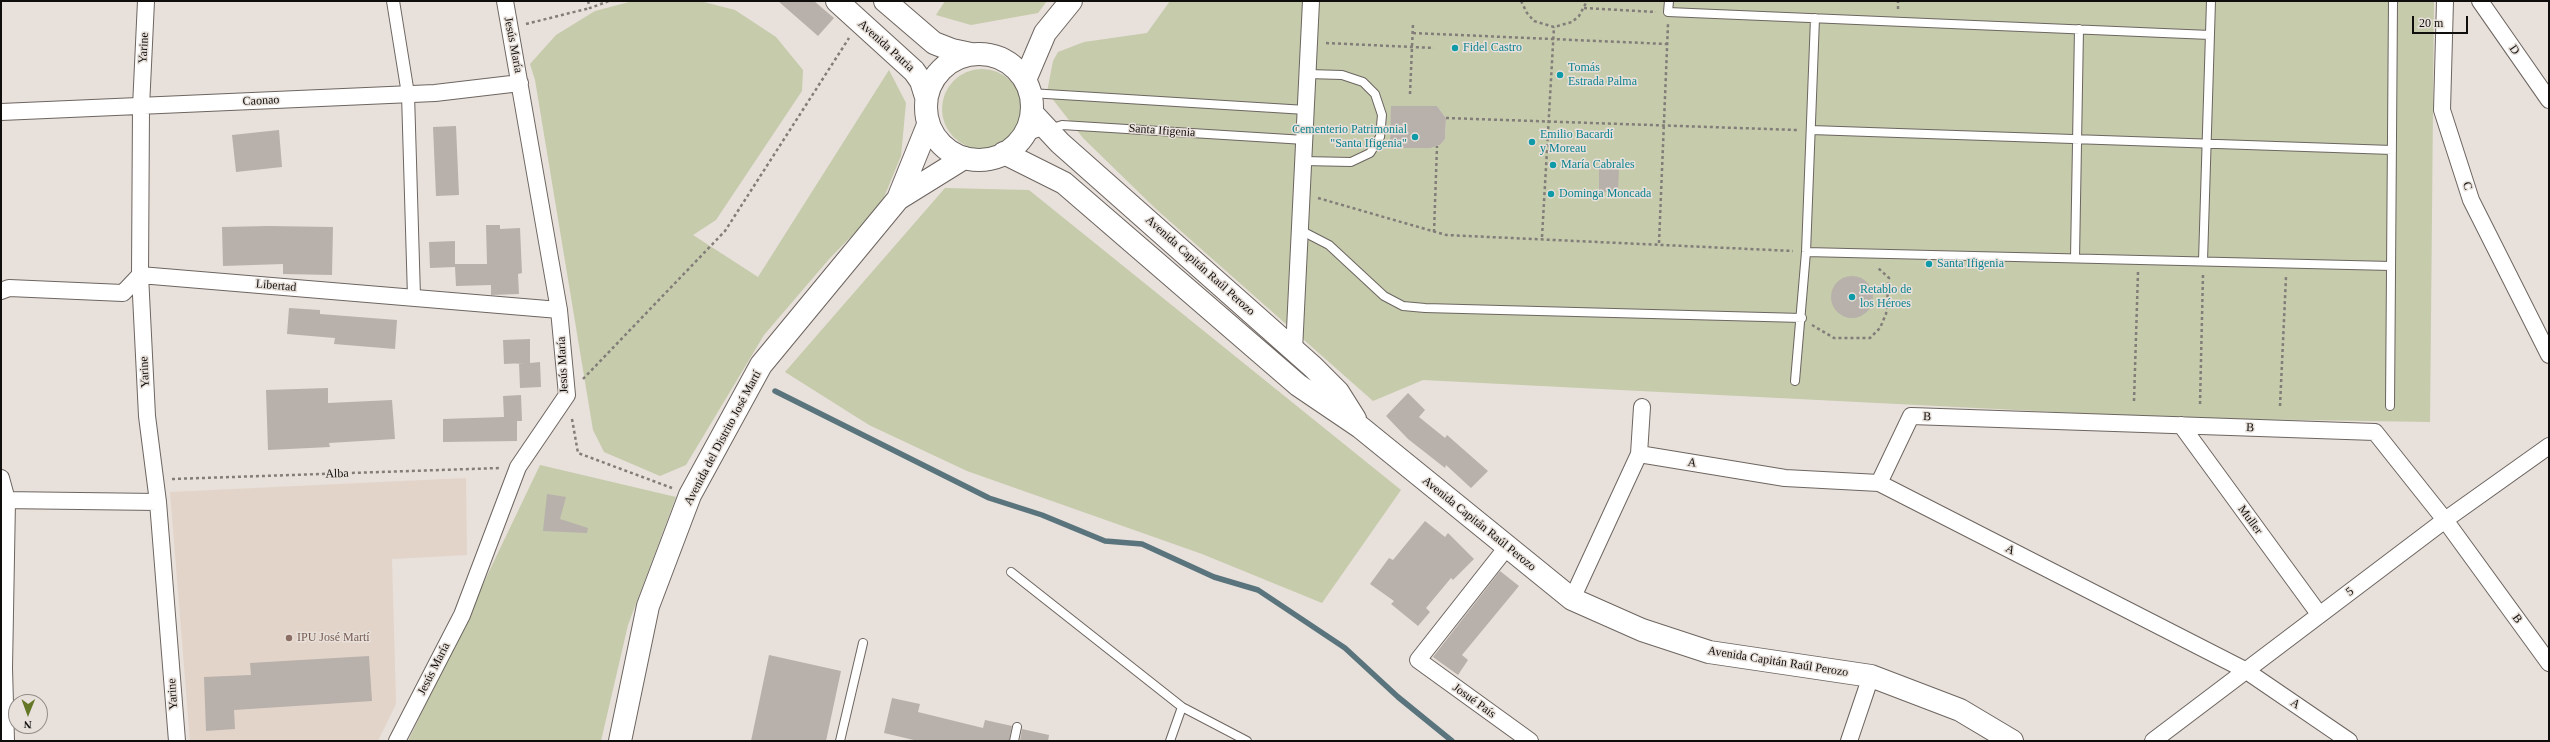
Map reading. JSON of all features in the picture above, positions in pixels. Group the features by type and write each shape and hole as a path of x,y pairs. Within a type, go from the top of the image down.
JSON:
{"main road":[{"name":"Avenida Patria","path":"836,1 914,71 921,81 926,97"},
{"path":"885,1 934,43 952,50 971,54 993,56 1017,50 1045,32 1071,1"},
{"path":"971,54 951,62 934,77 926,97 925,109 928,125 942,146 964,158 979,160 1004,154 1022,138 1029,125 1045,32"},
{"path":"993,56 1011,65 1033,104"},
{"name":"Avenida Capitán Raúl Perozo","path":"1033,104 1314,368 1338,392 1360,427"},
{"name":"Avenida del Distrito José Martí","path":"620,741 648,606 690,495 761,365 898,199 928,125"},
{"name":"Avenida Capitán Raúl Perozo","path":"1004,154 1064,183 1298,386 1360,427 1572,600 1642,630 1709,652 1872,676 1960,710 2012,741"},
{"name":"Avenida del Distrito José Martí","path":"898,199 964,158"},
{"path":"1298,386 1309,388 1315,384 1314,368"}],"street":[{"name":"Yarine","path":"146,1 141,107 140,275 147,416 158,502 177,741"},
{"path":"393,1 408,94 414,297"},
{"name":"Jesús María","path":"397,741 462,615 518,467 567,395 559,310 505,1"},
{"path":"1294,350 1311,1"},
{"name":"C","path":"2444,1 2442,110 2471,200 2549,355"},
{"name":"D","path":"2480,1 2549,100"},
{"name":"Caonao","path":"1,112 408,94 520,83"},
{"path":"1,291 9,288 123,292 140,275"},
{"name":"Libertad","path":"140,275 559,310"},
{"path":"1572,600 1639,454 1642,407"},
{"name":"B","path":"1879,483 1911,416 2374,432 2445,520 2549,663"},
{"name":"Muller","path":"2181,425 2319,614"},
{"name":"5","path":"2153,741 2445,520 2549,446"},
{"name":"A","path":"1639,454 1785,478 1879,483 2245,670 2349,741"},
{"path":"1,478 4,500 3,668 6,741"},
{"path":"4,500 158,502"},
{"name":"Josué País","path":"1507,547 1418,660 1530,741"},
{"path":"1850,741 1872,676"}],"lane":[{"path":"1669,1 1668,12 2210,35"},
{"path":"2203,261 2211,1"},
{"path":"2390,406 2393,1"},
{"path":"1795,382 1802,318 1806,252 1815,18"},
{"path":"2075,258 2079,29"},
{"path":"1303,161 1351,162 1370,153 1380,137 1382,116 1375,94 1363,82 1342,75 1308,74"},
{"path":"1033,104 1306,110"},
{"name":"Santa Ifigenia","path":"1033,104 1062,125 1305,140"},
{"path":"1810,130 2392,150"},
{"path":"1300,230 1329,245 1384,296 1404,306 1424,308 1802,318"},
{"path":"1806,252 2391,266"},
{"path":"1011,572 1182,707 1247,741"},
{"path":"840,741 863,642"},
{"path":"1170,741 1182,707"},
{"path":"1014,741 1017,727"}],"path":[{"path":"588,1 590,8"},
{"path":"510,28 590,8 610,1"},
{"path":"1521,1 1527,13 1534,21 1544,26 1554,27 1572,22 1584,8 1587,1"},
{"path":"1584,8 1668,12 1659,243"},
{"path":"690,495 578,453 567,395 725,231 860,23"},
{"path":"1410,94 1413,24"},
{"path":"1542,238 1554,27"},
{"path":"1413,33 1667,44"},
{"path":"1309,42 1434,48"},
{"path":"1446,118 1810,130"},
{"path":"1434,232 1437,146"},
{"path":"1302,193 1434,232 1446,234 1659,243 1806,252"},
{"path":"1802,318 1834,338 1870,338 1880,328 1886,314 1889,278 1861,253"},
{"path":"2134,401 2138,260"},
{"path":"2200,404 2203,261"},
{"path":"2280,406 2287,263"},
{"name":"Alba","path":"155,480 518,467"}],"shaded area":[{"name":"IPU José Martí","path":"466,478 467,555 392,559 396,704 378,741 190,741 170,492"}],"green space":[{"path":"633,1 700,1 735,10 776,37 803,70 802,91 716,220 693,235 758,277 889,70 906,103 901,156 880,207 830,258 764,335 686,465 660,476 604,452 593,430 535,80 530,64 556,35 595,11"},
{"path":"945,1 1047,1 1038,13 971,25 936,15"},
{"name":"Santa Ifigenia","path":"1170,1 2434,1 2430,422 2174,418 1423,380 1373,401 1156,209 1083,138 1047,92 1053,61 1058,52 1084,42 1147,33","holes":["1391,106 1437,106 1446,118 1445,139 1440,145 1431,148 1391,148"]},
{"path":"982,69 997,72 1010,81 1019,94 1022,109 1019,124 1010,137 997,146 982,149 967,146 954,137 945,124 942,109 945,94 954,81 967,72"},
{"path":"945,188 1029,190 1401,490 1322,603 1202,554 967,471 869,425 785,372"},
{"path":"540,465 676,497 628,625 601,741 408,741"}],"building":[{"path":"778,1 814,1 834,18 818,36"},
{"path":"1391,106 1437,106 1446,118 1445,139 1440,145 1431,148 1390,148"},
{"path":"456,126 459,195 436,196 433,127"},
{"path":"279,130 282,167 236,172 232,135"},
{"path":"1599,168 1619,168 1618,192 1599,192"},
{"path":"486,225 500,225 500,229 520,228 522,273 518,274 519,294 491,295 491,285 456,286 455,267 430,268 429,242 455,241 455,264 487,264"},
{"path":"222,227 333,227 332,275 283,274 283,264 223,266"},
{"name":"Retablo de los Héroes","path":"1848,276 1856,276 1864,279 1870,285 1873,297 1870,309 1864,315 1856,318 1848,318 1840,315 1834,309 1831,301 1831,293 1834,285 1840,279"},
{"path":"289,308 320,310 320,314 397,320 395,349 334,344 335,338 287,334"},
{"path":"530,339 530,363 540,362 541,387 520,388 519,363 504,364 503,340"},
{"path":"328,388 328,403 392,400 395,439 329,443 330,447 268,450 266,390"},
{"path":"1408,393 1425,410 1419,417 1445,438 1447,435 1488,471 1471,488 1446,465 1445,468 1408,439 1386,416"},
{"path":"521,395 522,421 517,421 517,441 443,442 443,419 504,417 503,396"},
{"path":"547,494 566,497 560,519 588,528 587,533 543,531"},
{"path":"1425,521 1445,537 1448,533 1474,559 1453,580 1451,578 1426,608 1430,612 1418,626 1391,604 1394,601 1370,584 1389,558 1393,560"},
{"path":"1500,571 1519,586 1462,655 1468,660 1458,675 1433,657"},
{"path":"769,655 841,671 826,741 751,741"},
{"path":"369,656 372,701 234,710 235,729 206,731 204,677 251,675 250,663"},
{"path":"892,698 920,704 918,712 983,728 985,720 1012,726 1009,741 918,741 884,733"},
{"path":"1022,729 1049,735 1048,741 1020,741"}],"waterway":[{"path":"775,391 989,498 1042,515 1105,541 1142,544 1214,577 1258,590 1345,648 1398,697 1452,741"}],"place":[{"name":"Fidel Castro","path":"1455,48"},
{"name":"Tomás Estrada Palma","path":"1560,75"},
{"name":"Cementerio Patrimonial \"Santa Ifigenia\"","path":"1415,137"},
{"name":"Emilio Bacardí y Moreau","path":"1532,142"},
{"name":"María Cabrales","path":"1553,165"},
{"name":"Dominga Moncada","path":"1551,194"},
{"name":"Santa Ifigenia","path":"1929,264"},
{"name":"Retablo de los Héroes","path":"1852,297"},
{"name":"IPU José Martí","path":"289,638"}]}
